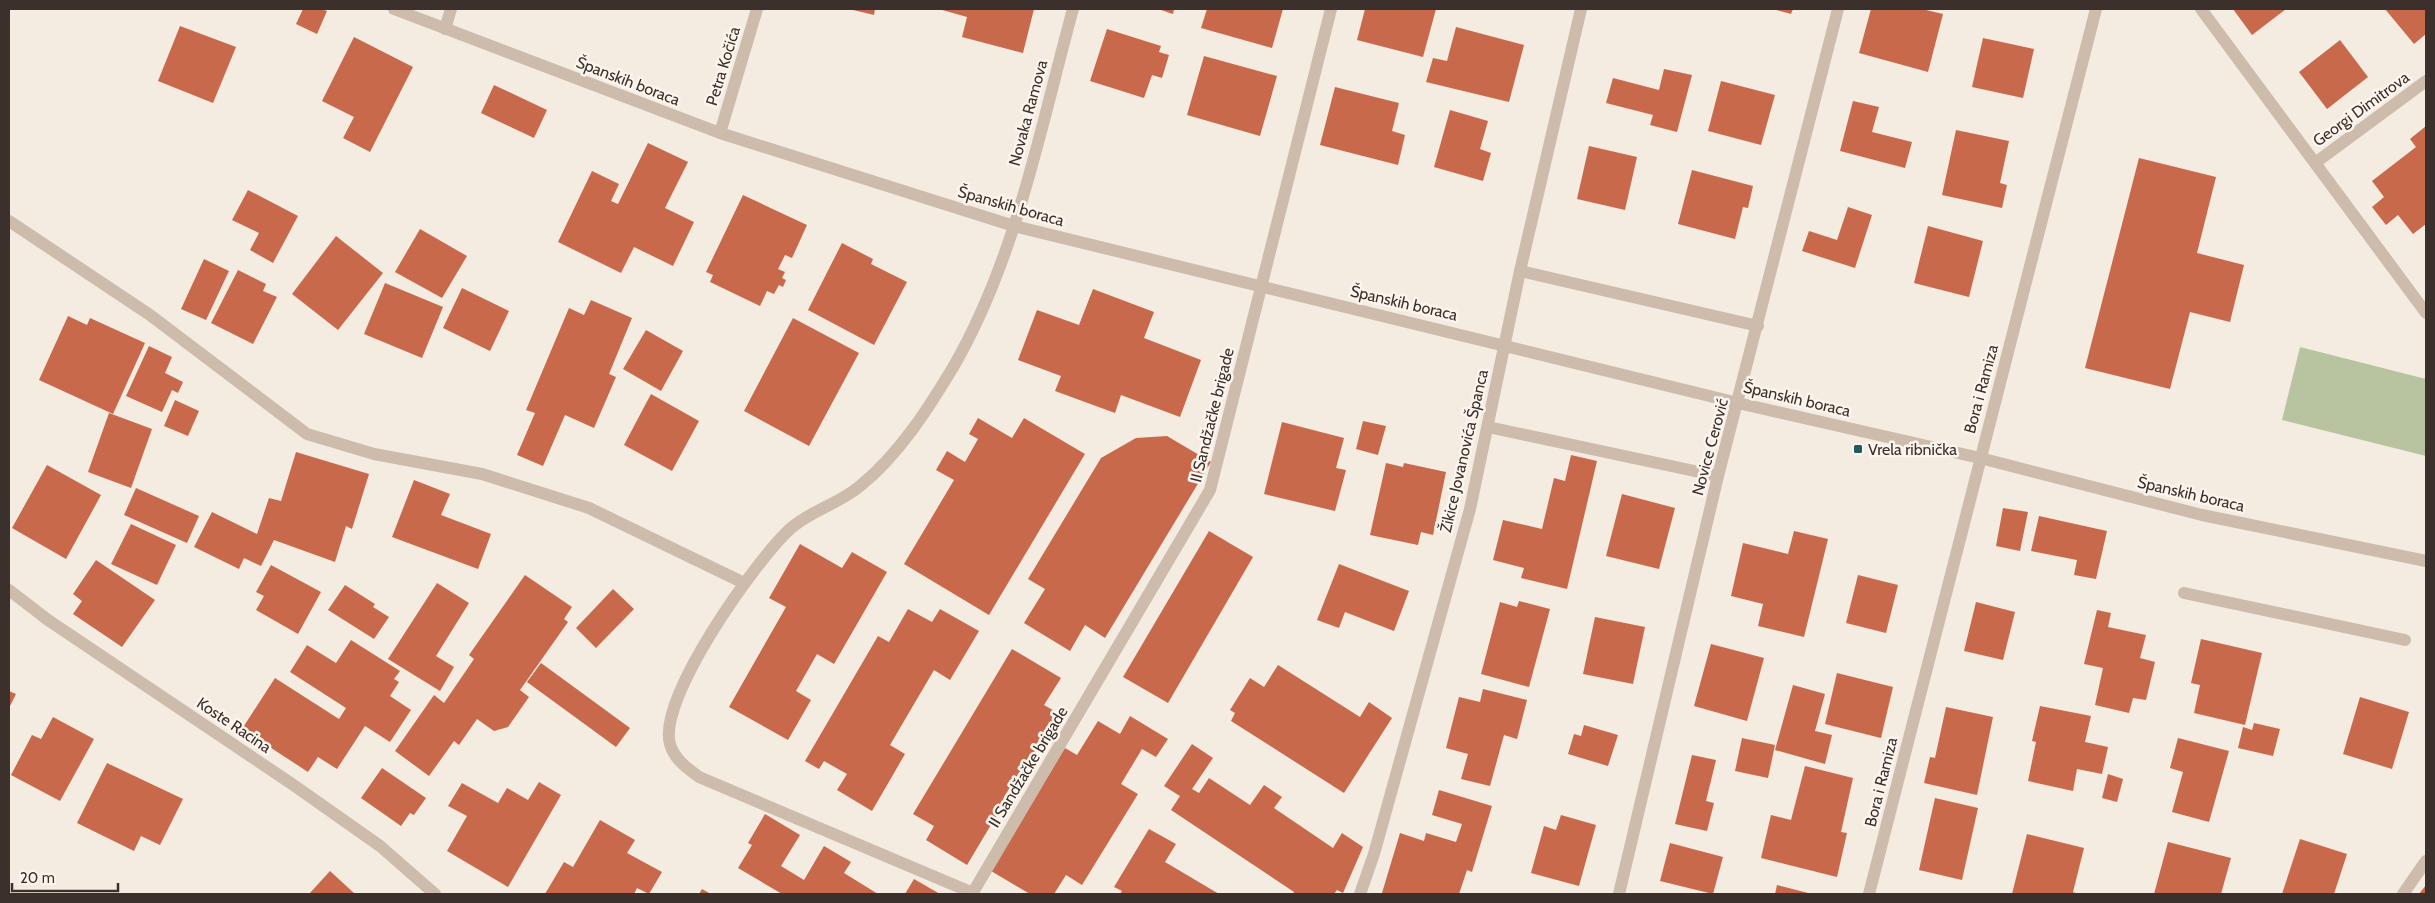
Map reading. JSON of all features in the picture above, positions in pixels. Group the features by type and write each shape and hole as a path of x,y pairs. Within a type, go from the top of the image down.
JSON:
{"street":[{"name":"Španskih boraca","path":"394,9 720,133 1014,226 1738,402 1980,458 2202,515 2426,561"},
{"path":"445,29 451,9"},
{"name":"Petra Kočića","path":"720,133 757,9"},
{"name":"Novaka Ramova","path":"972,894 699,777 681,763 670,744 668,726 674,704 713,629 744,584 790,529 809,515 860,487 905,437 955,364 974,328 1000,270 1014,226 1072,9"},
{"name":"II Sandžačke brigade","path":"972,894 1210,490 1331,9"},
{"name":"Žikice Jovanovića Španca","path":"1360,894 1374,854 1470,509 1520,271 1581,9"},
{"name":"Novice Cerović","path":"1618,894 1718,476 1838,9"},
{"name":"Bora i Ramiza","path":"1869,894 1980,458 2091,38 2096,9"},
{"path":"2201,9 2426,313"},
{"name":"Georgi Dimitrova","path":"2315,163 2426,81"},
{"path":"9,221 150,315 307,434 374,454 482,474 590,508 744,584"},
{"path":"1520,271 1758,326"},
{"path":"1488,427 1718,476"},
{"name":"Koste Racina","path":"9,590 48,620 292,784 380,846 435,894"},
{"path":"2184,593 2404,640"},
{"path":"2404,894 2426,861"}],"green space":[{"path":"2300,347 2426,379 2426,456 2282,420"}],"building":[{"path":"303,9 327,11 317,34 296,24"},
{"path":"849,9 875,9 874,15"},
{"path":"939,9 1034,9 1023,53 962,37 967,17"},
{"path":"1158,9 1174,9 1173,14"},
{"path":"1207,9 1283,9 1272,48 1201,28"},
{"path":"1365,9 1436,9 1423,57 1357,40"},
{"path":"1773,9 1793,9 1791,14"},
{"path":"1871,9 1922,9 1943,14 1928,72 1859,53"},
{"path":"2233,9 2286,9 2252,35"},
{"path":"2385,9 2426,9 2426,34 2414,44"},
{"path":"180,26 236,47 213,103 158,81"},
{"path":"1456,27 1524,45 1509,102 1426,82 1433,58 1447,61"},
{"path":"1107,29 1161,46 1159,52 1169,55 1162,78 1152,75 1144,98 1090,81"},
{"path":"354,37 413,67 370,152 343,138 354,117 322,101"},
{"path":"1983,38 2034,49 2023,98 1972,87"},
{"path":"2340,40 2368,77 2327,109 2299,72"},
{"path":"1204,56 1277,76 1260,136 1187,115"},
{"path":"1664,69 1692,75 1677,132 1650,125 1653,115 1606,103 1613,78 1659,90"},
{"path":"1721,81 1775,95 1761,145 1708,131"},
{"path":"494,85 547,110 534,138 481,113"},
{"path":"1335,87 1399,103 1392,131 1405,135 1398,165 1320,145"},
{"path":"1853,101 1879,107 1872,132 1912,142 1905,168 1840,151"},
{"path":"1450,110 1488,121 1480,149 1491,153 1483,181 1434,167"},
{"path":"2426,126 2426,224 2413,234 2398,215 2386,225 2372,207 2384,197 2372,181 2416,147 2410,139"},
{"path":"1956,130 2009,141 2000,183 2007,185 2002,208 1942,195"},
{"path":"648,143 688,162 665,208 694,222 673,266 634,247 621,273 558,242 592,171 619,184 611,201 618,204"},
{"path":"1589,146 1637,157 1625,210 1577,199"},
{"path":"2139,158 2216,177 2197,253 2244,265 2230,322 2190,312 2170,389 2085,368"},
{"path":"1692,170 1753,186 1748,208 1743,207 1735,239 1678,224"},
{"path":"248,190 298,216 273,263 250,250 259,233 232,220"},
{"path":"743,195 807,225 792,258 785,255 778,269 785,272 782,278 786,280 783,287 779,285 774,294 767,291 760,306 710,282 713,275 706,272"},
{"path":"1848,207 1872,215 1855,268 1802,251 1809,231 1837,240"},
{"path":"1928,226 1983,241 1969,297 1914,283"},
{"path":"420,229 467,256 442,298 395,272"},
{"path":"336,236 383,273 338,330 292,294"},
{"path":"842,243 873,259 871,264 907,282 874,345 808,310"},
{"path":"204,259 229,271 206,320 181,309"},
{"path":"238,270 266,284 263,291 277,297 253,344 211,323"},
{"path":"385,283 443,307 422,358 364,334"},
{"path":"462,288 509,311 490,351 443,328"},
{"path":"1093,289 1154,312 1144,338 1201,360 1180,417 1121,395 1115,413 1055,391 1061,376 1018,360 1037,310 1079,325"},
{"path":"591,300 632,318 609,374 616,377 594,428 565,415 543,466 517,455 535,413 526,410 569,308 584,315"},
{"path":"68,316 87,325 90,318 145,343 113,414 39,380"},
{"path":"793,318 859,353 809,446 744,411"},
{"path":"646,330 683,351 661,391 623,369"},
{"path":"149,346 172,357 165,373 183,382 178,393 172,390 162,412 126,396"},
{"path":"651,394 699,421 672,471 624,445"},
{"path":"175,400 199,411 188,436 164,426"},
{"path":"109,413 152,429 131,488 88,472"},
{"path":"978,418 1012,438 1024,418 1085,454 989,615 904,564 954,480 936,470 947,451 965,462 978,439 969,434"},
{"path":"1363,421 1386,426 1378,455 1356,449"},
{"path":"1282,422 1344,438 1336,468 1346,470 1335,511 1264,494"},
{"path":"1167,436 1211,462 1105,638 1085,625 1070,651 1024,623 1045,589 1028,579 1101,458 1136,438"},
{"path":"296,452 369,474 352,529 346,526 335,562 274,540 261,566 244,558 239,569 194,547 212,512 257,534 269,498 281,501"},
{"path":"1571,455 1597,461 1567,589 1521,578 1524,568 1493,560 1503,520 1542,529 1554,478 1565,481"},
{"path":"1386,463 1403,467 1404,463 1446,472 1433,535 1421,532 1418,545 1370,535"},
{"path":"47,465 101,495 66,559 12,528"},
{"path":"414,480 450,494 441,515 491,534 478,569 392,537"},
{"path":"136,488 199,516 187,543 124,515"},
{"path":"1622,494 1675,508 1659,569 1606,556"},
{"path":"2003,508 2028,512 2020,551 1996,546"},
{"path":"2039,516 2107,531 2096,579 2074,575 2077,560 2031,551"},
{"path":"131,524 176,545 157,585 111,564"},
{"path":"1209,531 1253,557 1168,703 1123,677"},
{"path":"1794,531 1828,539 1804,637 1758,626 1763,604 1731,596 1743,543 1788,554"},
{"path":"800,544 842,568 852,552 887,572 834,664 817,654 796,691 811,700 788,740 729,707 786,607 769,598"},
{"path":"96,560 155,600 122,647 73,614 82,601 73,594"},
{"path":"1339,564 1409,591 1394,631 1345,612 1339,628 1317,620"},
{"path":"271,565 321,592 298,634 256,610 264,596 256,592"},
{"path":"525,575 572,607 564,619 568,622 520,690 529,697 508,727 494,731 477,719 459,745 454,741 429,776 395,751 434,695 444,703 474,659 469,655"},
{"path":"1858,575 1898,585 1886,633 1846,623"},
{"path":"437,583 469,603 436,656 454,667 440,691 388,659"},
{"path":"345,585 375,604 373,607 389,617 374,639 328,610"},
{"path":"613,589 634,609 596,648 576,628"},
{"path":"1519,601 1550,609 1529,687 1481,674 1500,602 1517,607"},
{"path":"1976,602 2015,612 2003,660 1964,651"},
{"path":"908,609 932,622 940,609 979,631 950,680 934,670 890,745 905,754 872,811 837,790 847,774 824,761 819,769 805,761 878,636 889,642"},
{"path":"2097,610 2111,613 2108,627 2146,635 2140,658 2155,662 2146,700 2133,698 2129,713 2095,705 2103,668 2084,664"},
{"path":"1595,617 1645,627 1633,684 1583,674"},
{"path":"2201,639 2262,653 2245,725 2194,713 2200,685 2191,683"},
{"path":"351,640 400,671 394,679 399,682 390,696 411,710 390,742 365,726 337,769 318,757 308,772 242,729 275,678 339,719 346,708 290,672 307,645 336,663"},
{"path":"1711,644 1764,658 1747,721 1694,706"},
{"path":"1012,649 1061,678 1044,705 1058,713 1024,769 1022,768 1004,797 1007,798 967,865 926,840 934,826 913,814"},
{"path":"541,663 630,728 616,747 527,682"},
{"path":"1278,665 1360,717 1369,702 1392,718 1344,793 1231,721 1235,713 1230,710 1250,678 1264,687"},
{"path":"1837,673 1893,687 1881,738 1825,724"},
{"path":"1793,685 1825,694 1815,731 1832,735 1825,764 1775,750"},
{"path":"1483,689 1527,700 1517,739 1504,735 1490,786 1461,779 1468,754 1446,748 1459,697 1480,702"},
{"path":"9,691 16,694 9,708"},
{"path":"2360,697 2409,712 2392,769 2343,754"},
{"path":"2040,706 2091,716 2085,742 2108,747 2102,774 2077,769 2073,791 2028,781 2036,742 2032,741"},
{"path":"1946,707 1993,717 1977,795 1924,783 1930,757 1935,758"},
{"path":"1130,716 1168,739 1156,757 1142,749 1121,784 1138,794 1082,885 1066,875 1054,894 1030,894 991,871 1065,748 1077,755 1098,721 1120,734"},
{"path":"53,717 94,739 60,801 11,775 32,735 41,739"},
{"path":"2254,723 2280,729 2273,756 2238,748 2243,727 2252,730"},
{"path":"1584,725 1618,735 1608,766 1568,754 1574,734 1581,736"},
{"path":"1742,738 1775,745 1768,778 1735,771"},
{"path":"2178,738 2229,751 2209,822 2172,812 2183,772 2170,768"},
{"path":"1192,744 1213,758 1192,789 1199,793 1209,778 1250,805 1264,785 1282,797 1274,808 1333,848 1342,833 1363,847 1343,893 1337,890 1334,894 1293,894 1294,892 1171,810 1180,796 1164,786"},
{"path":"1692,755 1716,760 1706,801 1714,803 1707,831 1675,824"},
{"path":"107,763 183,799 160,845 141,836 134,851 77,823"},
{"path":"1805,766 1853,778 1841,832 1847,833 1837,877 1761,858 1771,815 1791,820"},
{"path":"382,768 426,798 414,815 410,813 401,826 361,798"},
{"path":"2108,774 2123,779 2117,802 2102,798"},
{"path":"539,782 561,795 508,887 447,851 467,816 448,806 462,783 498,803 507,788 528,800"},
{"path":"1439,790 1492,806 1472,872 1467,870 1459,894 1382,893 1400,833 1424,841 1426,833 1456,842 1462,824 1432,815"},
{"path":"1935,798 1978,808 1962,880 1919,870"},
{"path":"765,814 800,835 781,866 804,880 824,846 851,862 844,873 878,894 782,894 738,868 752,845 748,843"},
{"path":"1561,815 1596,825 1579,886 1531,873 1544,826 1556,830"},
{"path":"600,820 635,840 627,853 662,872 649,894 637,888 634,894 545,894 564,862 573,867"},
{"path":"1149,829 1176,844 1165,862 1219,894 1120,894 1122,891 1114,887"},
{"path":"2027,834 2084,848 2073,892 2078,894 2012,894"},
{"path":"2300,839 2347,854 2334,894 2282,894"},
{"path":"2168,842 2231,858 2221,894 2154,894"},
{"path":"1670,843 1723,857 1713,894 1660,881"},
{"path":"330,871 355,894 309,894"},
{"path":"914,879 940,894 905,894"},
{"path":"1777,885 1812,894 1775,894"},
{"path":"2426,885 2426,894 2419,894"},
{"path":"702,889 711,894 699,894"}],"place":[{"name":"Vrela ribnička","path":"1858,449"}]}
